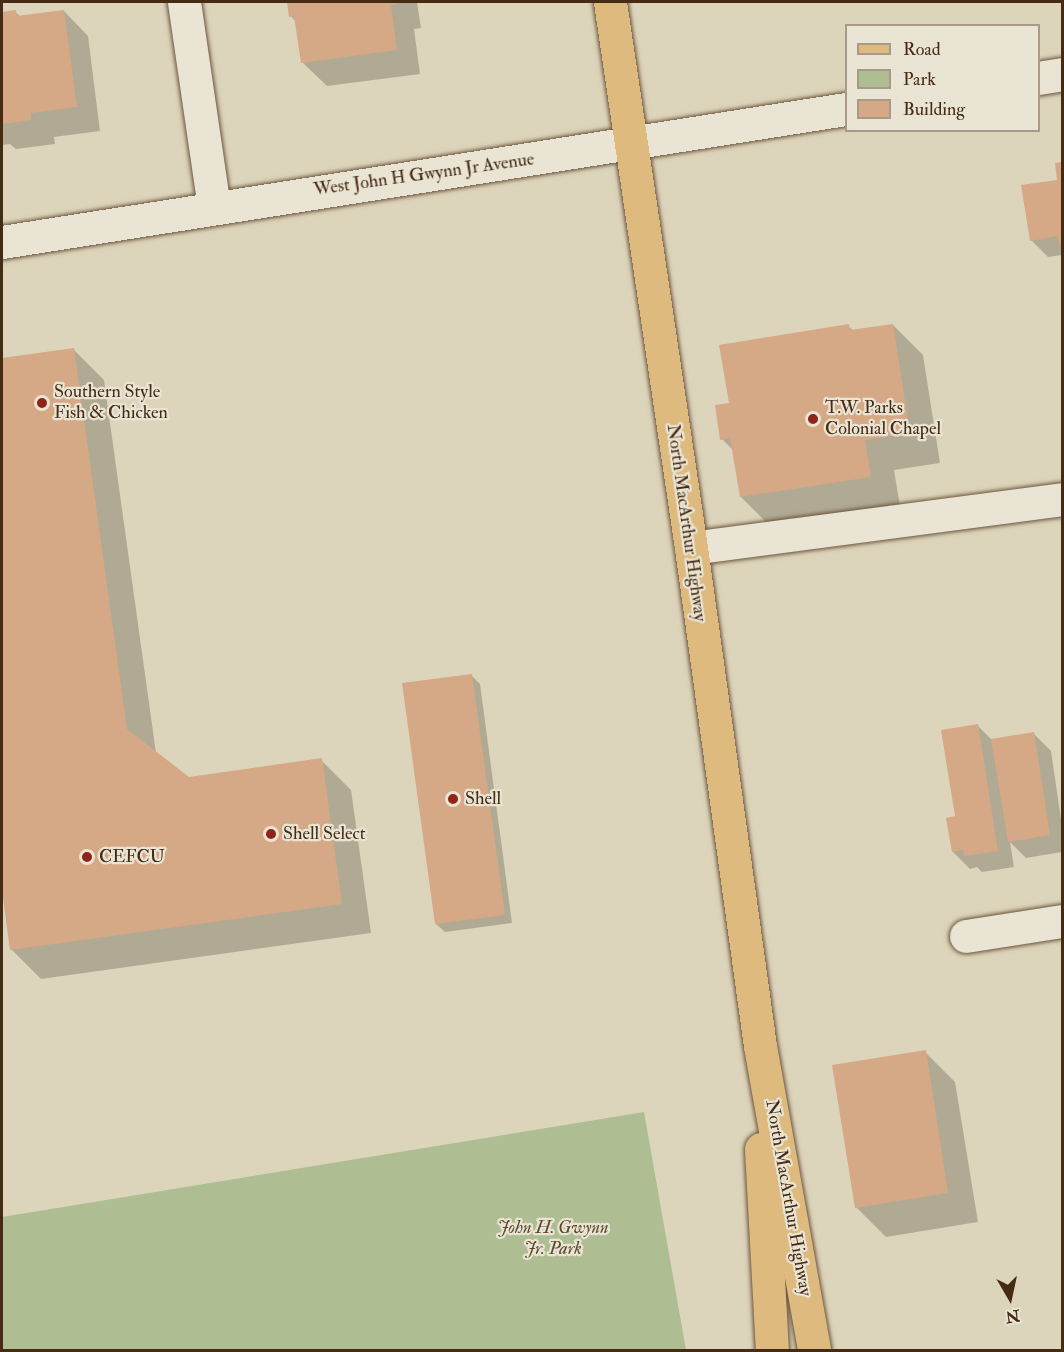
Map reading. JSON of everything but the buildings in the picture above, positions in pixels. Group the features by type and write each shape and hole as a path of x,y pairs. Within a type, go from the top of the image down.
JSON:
{"main road":[{"name":"North MacArthur Highway","path":"610,2 691,548 760,1046 814,1350"},
{"name":"North MacArthur Highway","path":"760,1046 759,1102 769,1347"}],"street":[{"path":"184,2 214,207"},
{"path":"1040,78 1062,74"},
{"name":"West John H Gwynn Jr Avenue","path":"2,242 214,207 630,145 845,109"},
{"path":"691,548 1062,499"},
{"path":"966,936 1062,921"}],"green space":[{"name":"John H. Gwynn Jr. Park","path":"644,1112 686,1350 2,1350 2,1217"}],"place":[{"name":"Southern Style Fish & Chicken","path":"42,403"},
{"name":"T.W. Parks Colonial Chapel","path":"813,419"},
{"name":"Shell","path":"453,799"},
{"name":"Shell Select","path":"271,834"},
{"name":"CEFCU","path":"87,857"}]}
